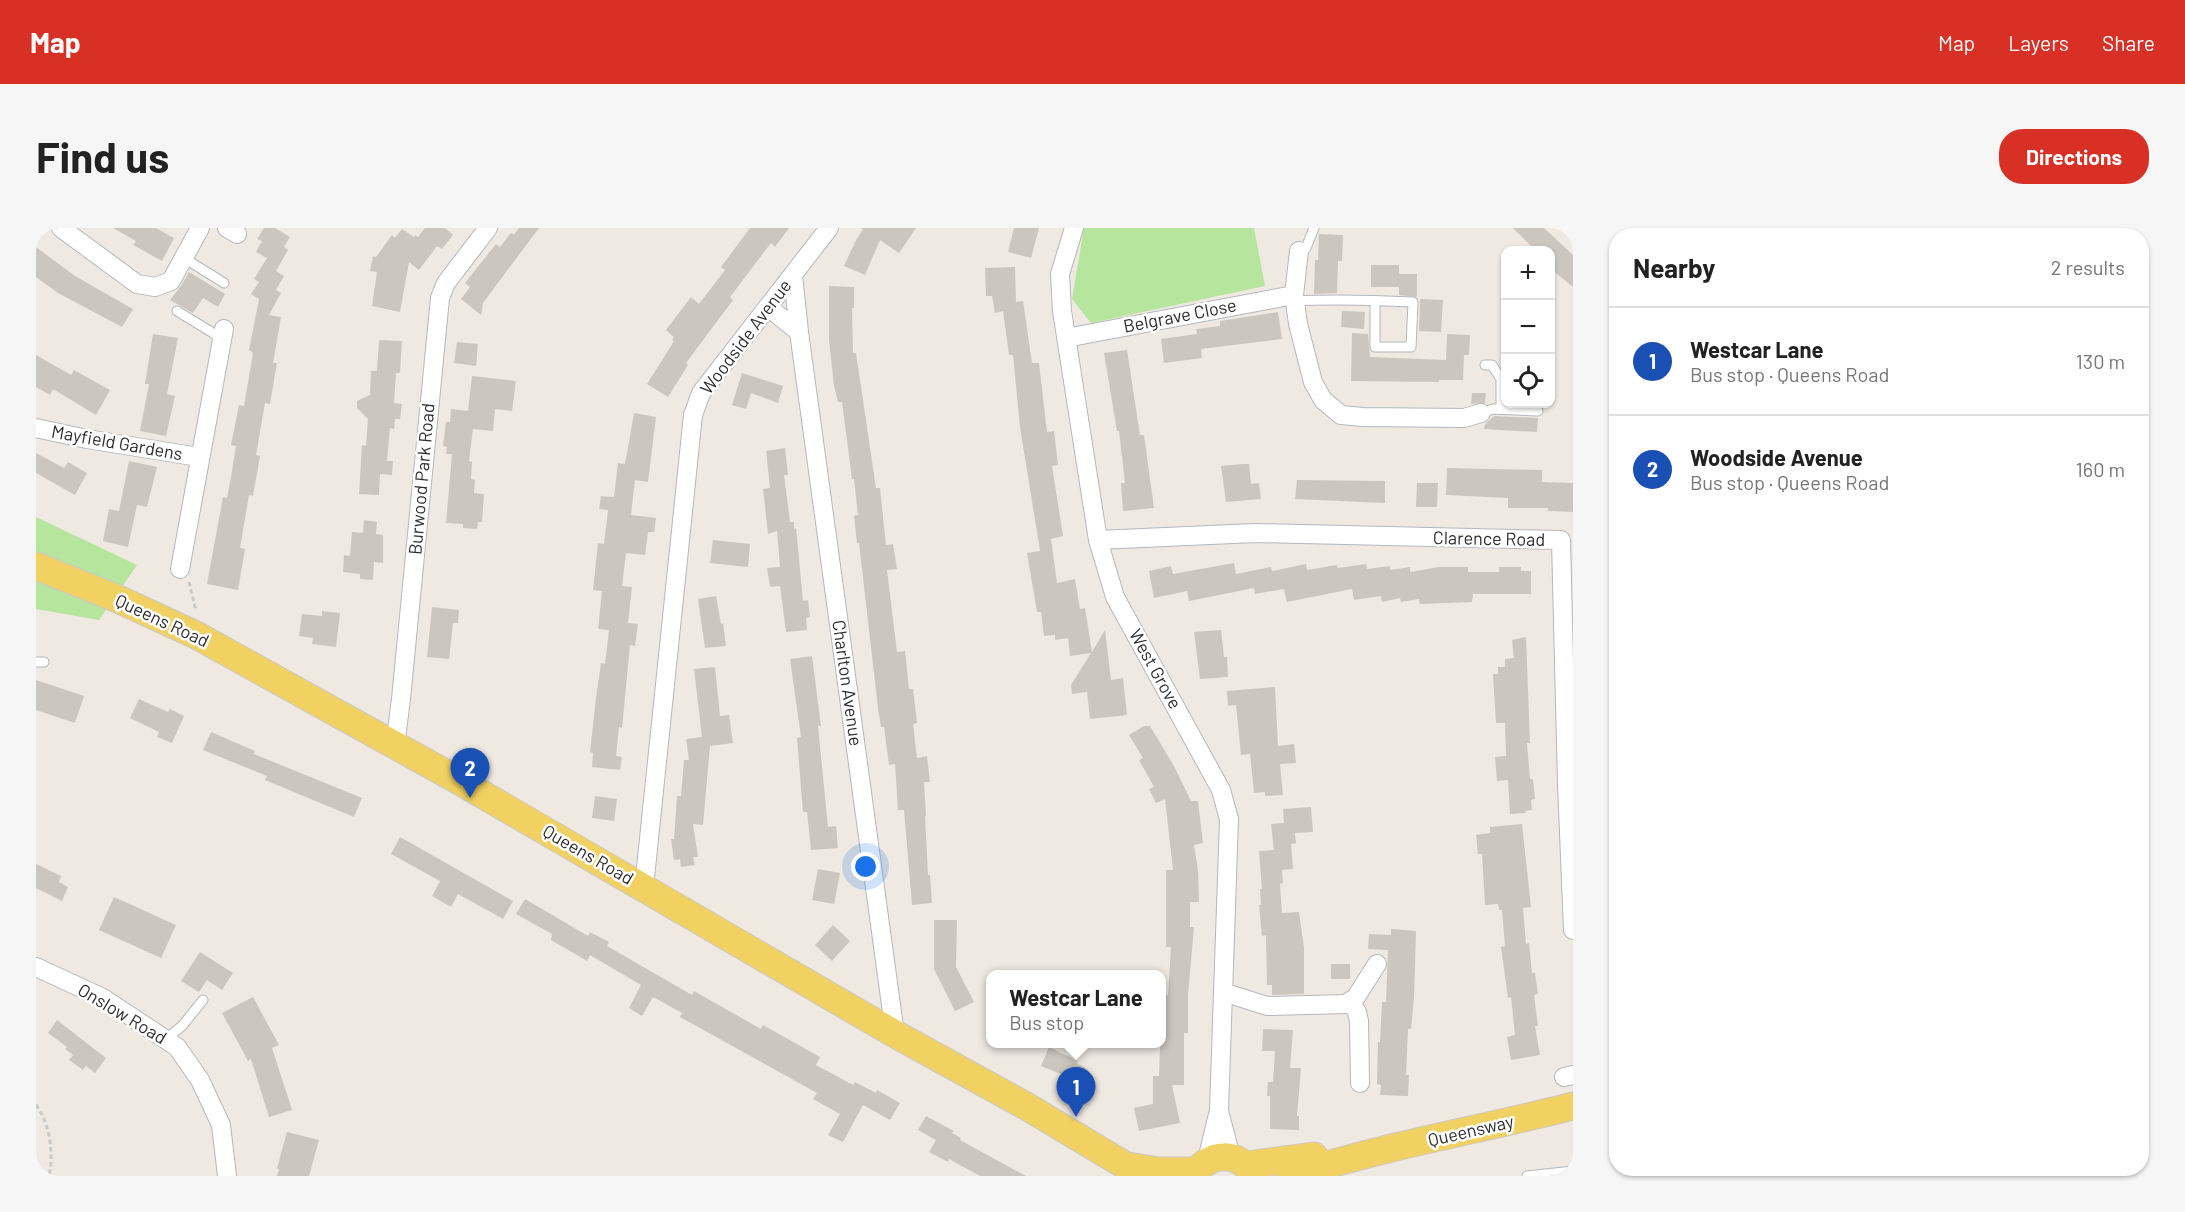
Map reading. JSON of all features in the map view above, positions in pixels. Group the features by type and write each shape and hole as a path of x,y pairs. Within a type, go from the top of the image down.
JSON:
{"main road":[{"name":"Queens Road","path":"36,566 118,599 196,635 644,887 1135,1171 1221,1168"},
{"name":"Queensway","path":"1304,1173 1369,1153 1573,1106"},
{"name":"Queensway","path":"1221,1168 1324,1155 1369,1153"}],"street":[{"path":"60,228 88,251 137,284 155,287 171,281 200,228"},
{"name":"Burwood Park Road","path":"395,746 440,298 446,283 488,228"},
{"name":"Woodside Avenue","path":"644,887 693,415 701,393 829,228"},
{"name":"West Grove","path":"1074,228 1060,274 1066,338 1098,540 1115,597 1215,777 1226,804 1229,835 1219,1110 1221,1168"},
{"path":"1299,251 1294,298 1313,382 1323,400 1341,415 1363,417 1464,418 1481,413"},
{"name":"Charlton Avenue","path":"793,275 896,1034"},
{"name":"Belgrave Close","path":"1066,338 1294,298"},
{"path":"768,308 799,332"},
{"path":"180,569 223,335"},
{"name":"Mayfield Gardens","path":"36,428 87,439 199,457"},
{"name":"Clarence Road","path":"1098,540 1256,533 1567,540 1566,784 1573,930"},
{"path":"1223,992 1268,1006 1346,1004 1356,997 1377,964"},
{"name":"Onslow Road","path":"36,967 103,998 177,1047 200,1080 221,1125 228,1176"},
{"path":"1350,1001 1357,1012 1359,1021 1359,1083"}],"lane":[{"path":"1299,251 1305,248 1314,228"},
{"path":"184,258 224,283"},
{"path":"1294,298 1413,302 1411,347 1375,346 1375,301"},
{"path":"177,311 213,333 223,335"},
{"path":"1485,365 1492,365 1501,379 1501,409"},
{"path":"1481,413 1493,409 1538,411"},
{"path":"166,1039 182,1026 203,1000"},
{"path":"1527,1176 1573,1171"}],"path":[{"path":"180,569 189,579 200,626 196,635"},
{"path":"36,1105 44,1115 53,1162 49,1176"}],"green space":[{"path":"1084,228 1254,228 1265,286 1091,323 1072,299"},
{"path":"36,517 137,565 99,620 36,609"}],"building":[{"path":"113,228 156,228 174,238 162,261 133,245 136,241"},
{"path":"264,228 275,228 290,237 284,247 288,250 276,271 284,276 276,290 281,293 269,315 281,317 273,363 277,363 270,404 265,403 256,455 260,456 253,496 249,495 240,548 245,549 238,590 207,584 223,497 227,498 231,477 236,446 231,445 239,405 244,406 253,353 249,350 259,299 251,294 259,282 254,279 267,258 256,252 262,241 257,239"},
{"path":"425,228 445,228 453,235 442,249 437,246 419,270 409,262 400,312 372,306 377,272 370,271 373,256 376,257 392,235 395,238 402,229 418,237"},
{"path":"519,228 539,228 483,303 481,315 461,299 470,287 465,283 496,244 500,247 511,233 514,235"},
{"path":"750,228 789,228 775,247 771,243 730,297 733,300 686,363 688,365 668,397 647,384 674,341 672,340 674,337 666,330 691,297 699,304 725,270 721,267"},
{"path":"861,228 916,228 899,253 880,240 865,275 844,266 863,229"},
{"path":"1014,228 1039,228 1031,258 1008,252"},
{"path":"1513,228 1544,228 1573,255 1573,287 1555,272 1555,246 1531,246"},
{"path":"1319,234 1343,235 1342,261 1338,261 1337,293 1314,294 1315,260 1318,260"},
{"path":"36,247 75,276 133,309 122,327 58,293 36,277"},
{"path":"1371,265 1399,265 1399,274 1417,274 1417,297 1399,295 1399,287 1371,287"},
{"path":"1015,267 1016,302 1023,301 1032,363 1039,363 1047,432 1054,431 1058,465 1052,466 1063,536 1051,539 1057,583 1075,579 1080,609 1085,608 1092,652 1105,630 1111,680 1123,678 1127,715 1090,719 1087,692 1072,694 1071,685 1091,653 1070,656 1068,638 1055,640 1055,635 1044,636 1041,612 1037,612 1027,553 1040,551 1020,427 1013,355 1009,355 1003,311 995,313 992,296 986,296 985,268"},
{"path":"189,272 225,294 218,307 203,298 193,313 170,300"},
{"path":"829,286 854,287 853,353 856,353 876,488 880,488 886,545 893,544 897,569 887,570 897,652 905,651 909,689 913,689 917,723 913,724 917,758 927,756 930,782 924,782 925,816 932,903 912,905 904,810 898,810 895,764 889,765 884,727 881,727 854,516 858,515 854,479 852,479 842,402 838,402 834,386 829,340"},
{"path":"1420,299 1443,300 1441,332 1419,331"},
{"path":"1342,311 1365,312 1364,329 1341,327"},
{"path":"1278,312 1282,339 1201,349 1202,358 1164,363 1161,339 1197,334 1196,329 1220,326 1220,321"},
{"path":"1352,333 1368,334 1370,357 1446,360 1447,334 1470,335 1469,355 1464,355 1463,380 1351,381"},
{"path":"153,334 178,338 167,394 175,396 166,436 140,431 149,384 145,384"},
{"path":"379,340 402,341 400,373 396,373 394,403 402,404 400,419 395,419 394,429 390,428 387,461 393,461 392,475 380,474 379,495 359,494 362,445 366,446 368,419 357,408 357,401 370,395 371,371 377,371"},
{"path":"457,342 478,344 476,366 454,363"},
{"path":"1127,350 1140,435 1144,435 1154,508 1123,511 1121,483 1125,483 1119,431 1117,431 1104,353"},
{"path":"36,355 71,375 74,370 110,390 96,415 53,389 50,395 36,387"},
{"path":"742,373 783,386 778,403 751,393 746,409 732,405"},
{"path":"472,376 516,381 512,411 495,409 493,431 473,429 469,461 472,462 471,479 475,480 474,493 484,494 482,522 478,522 477,529 463,528 463,524 446,523 452,454 446,454 447,447 443,446 446,422 450,422 451,409 468,411"},
{"path":"1472,393 1486,393 1485,403 1471,404"},
{"path":"634,413 656,417 648,482 635,480 631,515 656,518 654,532 648,532 645,555 626,553 622,586 632,587 628,623 638,624 635,646 630,645 622,728 619,727 616,756 622,757 620,770 592,767 593,753 590,752 596,698 601,663 605,664 609,630 598,629 602,591 593,590 598,543 604,544 608,510 599,509 601,496 614,497 618,463 625,464"},
{"path":"1494,416 1538,418 1537,432 1484,429 1485,424"},
{"path":"785,448 788,475 784,475 790,522 794,522 794,529 796,528 803,601 808,600 810,617 806,618 807,630 786,632 780,586 770,587 767,568 780,567 777,531 768,534 763,489 770,488 766,451"},
{"path":"36,453 64,468 68,462 87,473 75,495 36,473"},
{"path":"129,461 157,467 147,507 137,505 128,547 103,541 109,509 119,511"},
{"path":"1249,464 1251,484 1259,483 1261,499 1226,502 1221,466"},
{"path":"1447,468 1542,470 1542,482 1573,483 1573,512 1548,511 1548,508 1508,508 1508,498 1446,495"},
{"path":"1297,480 1385,481 1385,503 1295,499"},
{"path":"1417,483 1438,483 1437,507 1416,507"},
{"path":"364,520 377,522 376,534 383,535 383,563 374,562 373,580 360,579 360,574 343,572 344,555 350,556 352,532 363,533"},
{"path":"713,540 750,544 748,567 710,563"},
{"path":"1234,563 1236,574 1271,567 1272,571 1306,564 1307,570 1337,565 1338,568 1366,564 1367,569 1390,566 1390,570 1410,567 1410,572 1439,567 1468,567 1468,572 1499,572 1499,567 1521,567 1521,571 1531,571 1531,594 1473,594 1472,602 1420,604 1419,599 1401,602 1400,598 1382,602 1381,596 1354,600 1352,589 1287,602 1284,589 1255,594 1254,588 1189,601 1187,591 1154,598 1149,571 1171,566 1173,574"},
{"path":"716,596 726,646 705,648 698,599"},
{"path":"432,607 459,610 458,623 453,623 449,659 427,657"},
{"path":"322,611 340,613 336,647 312,644 313,638 299,636 302,614 322,616"},
{"path":"1221,630 1224,657 1227,657 1228,677 1200,679 1194,632"},
{"path":"1526,637 1530,743 1527,743 1530,779 1533,779 1535,799 1531,800 1532,810 1525,811 1526,813 1510,814 1508,780 1497,781 1495,757 1506,756 1505,723 1496,723 1493,674 1498,674 1498,667 1505,667 1505,659 1514,658 1512,640"},
{"path":"812,656 821,726 818,726 828,827 836,826 838,848 811,850 807,812 803,812 797,738 801,737 790,659"},
{"path":"715,667 720,716 729,715 733,743 710,746 703,825 693,824 698,857 693,857 695,865 681,867 680,859 674,860 671,839 674,839 677,796 681,796 684,760 689,760 686,739 702,737 694,669"},
{"path":"36,680 84,696 75,723 36,710"},
{"path":"1275,687 1278,746 1294,744 1296,763 1280,764 1283,795 1265,796 1265,792 1254,793 1250,754 1241,755 1236,705 1228,706 1227,691"},
{"path":"139,699 168,712 170,709 184,716 172,743 157,737 159,732 130,718"},
{"path":"1144,726 1150,726 1174,766 1191,801 1198,801 1203,843 1194,845 1198,870 1199,902 1190,902 1190,927 1194,927 1188,995 1188,1033 1184,1033 1184,1085 1172,1085 1180,1123 1139,1131 1134,1108 1153,1104 1153,1076 1159,1076 1160,1048 1166,1048 1166,995 1168,995 1171,947 1166,947 1166,870 1173,870 1165,799 1156,803 1149,789 1154,787 1139,760 1143,758 1129,735"},
{"path":"211,732 255,751 254,754 362,798 354,817 265,780 267,776 203,750"},
{"path":"595,796 617,799 614,821 592,818"},
{"path":"1311,807 1313,832 1295,833 1296,843 1291,844 1293,869 1282,870 1283,883 1280,884 1282,913 1299,912 1304,948 1304,994 1272,995 1272,985 1267,985 1266,935 1262,936 1259,905 1261,905 1260,889 1262,889 1259,851 1274,850 1271,824 1284,823 1283,809"},
{"path":"1522,824 1531,907 1523,908 1526,944 1529,943 1532,973 1535,973 1538,994 1534,995 1538,1026 1535,1026 1540,1055 1511,1060 1507,1037 1515,1035 1511,997 1508,998 1501,947 1505,946 1502,910 1499,910 1498,904 1485,905 1482,854 1478,854 1476,835 1490,833 1490,827"},
{"path":"400,837 513,901 503,919 458,894 451,907 432,896 440,881 391,854"},
{"path":"36,864 61,876 59,882 68,887 62,901 36,888"},
{"path":"818,869 840,873 834,904 812,900"},
{"path":"114,897 176,925 161,958 99,930"},
{"path":"525,899 588,936 590,932 609,942 607,946 692,995 694,991 761,1029 763,1025 820,1057 816,1065 853,1085 855,1082 876,1093 877,1090 900,1103 890,1120 863,1105 843,1142 828,1135 840,1114 813,1099 817,1093 680,1017 682,1013 653,997 642,1016 629,1008 641,985 590,955 587,961 551,940 552,934 516,914"},
{"path":"934,920 957,920 956,967 974,1002 955,1011 934,969"},
{"path":"833,925 850,941 832,961 815,945"},
{"path":"1391,929 1416,931 1414,998 1411,1029 1408,1029 1406,1075 1409,1075 1408,1096 1380,1095 1381,1085 1377,1084 1378,1042 1380,1042 1382,1002 1386,1002 1388,950 1368,949 1369,934 1391,935"},
{"path":"200,952 233,973 222,990 207,980 199,992 181,981"},
{"path":"1331,964 1350,964 1350,979 1331,979"},
{"path":"253,997 279,1045 272,1048 292,1110 269,1117 251,1059 248,1061 222,1013"},
{"path":"57,1020 106,1058 95,1073 86,1066 83,1070 69,1060 73,1055 65,1049 67,1047 48,1033"},
{"path":"1263,1029 1293,1030 1290,1068 1301,1068 1297,1116 1299,1116 1299,1130 1270,1129 1270,1096 1267,1096 1268,1082 1273,1082 1275,1051 1262,1051"},
{"path":"1049,1048 1051,1048 1078,1061 1077,1064 1086,1068 1080,1082 1041,1066"},
{"path":"926,1116 954,1131 952,1133 961,1138 960,1140 1026,1176 980,1176 949,1159 948,1162 929,1152 936,1140 918,1130"},
{"path":"287,1132 319,1140 309,1176 277,1176"}],"place":[{"name":"Woodside Avenue","path":"470,798"},
{"name":"Westcar Lane","path":"1076,1117"}]}
